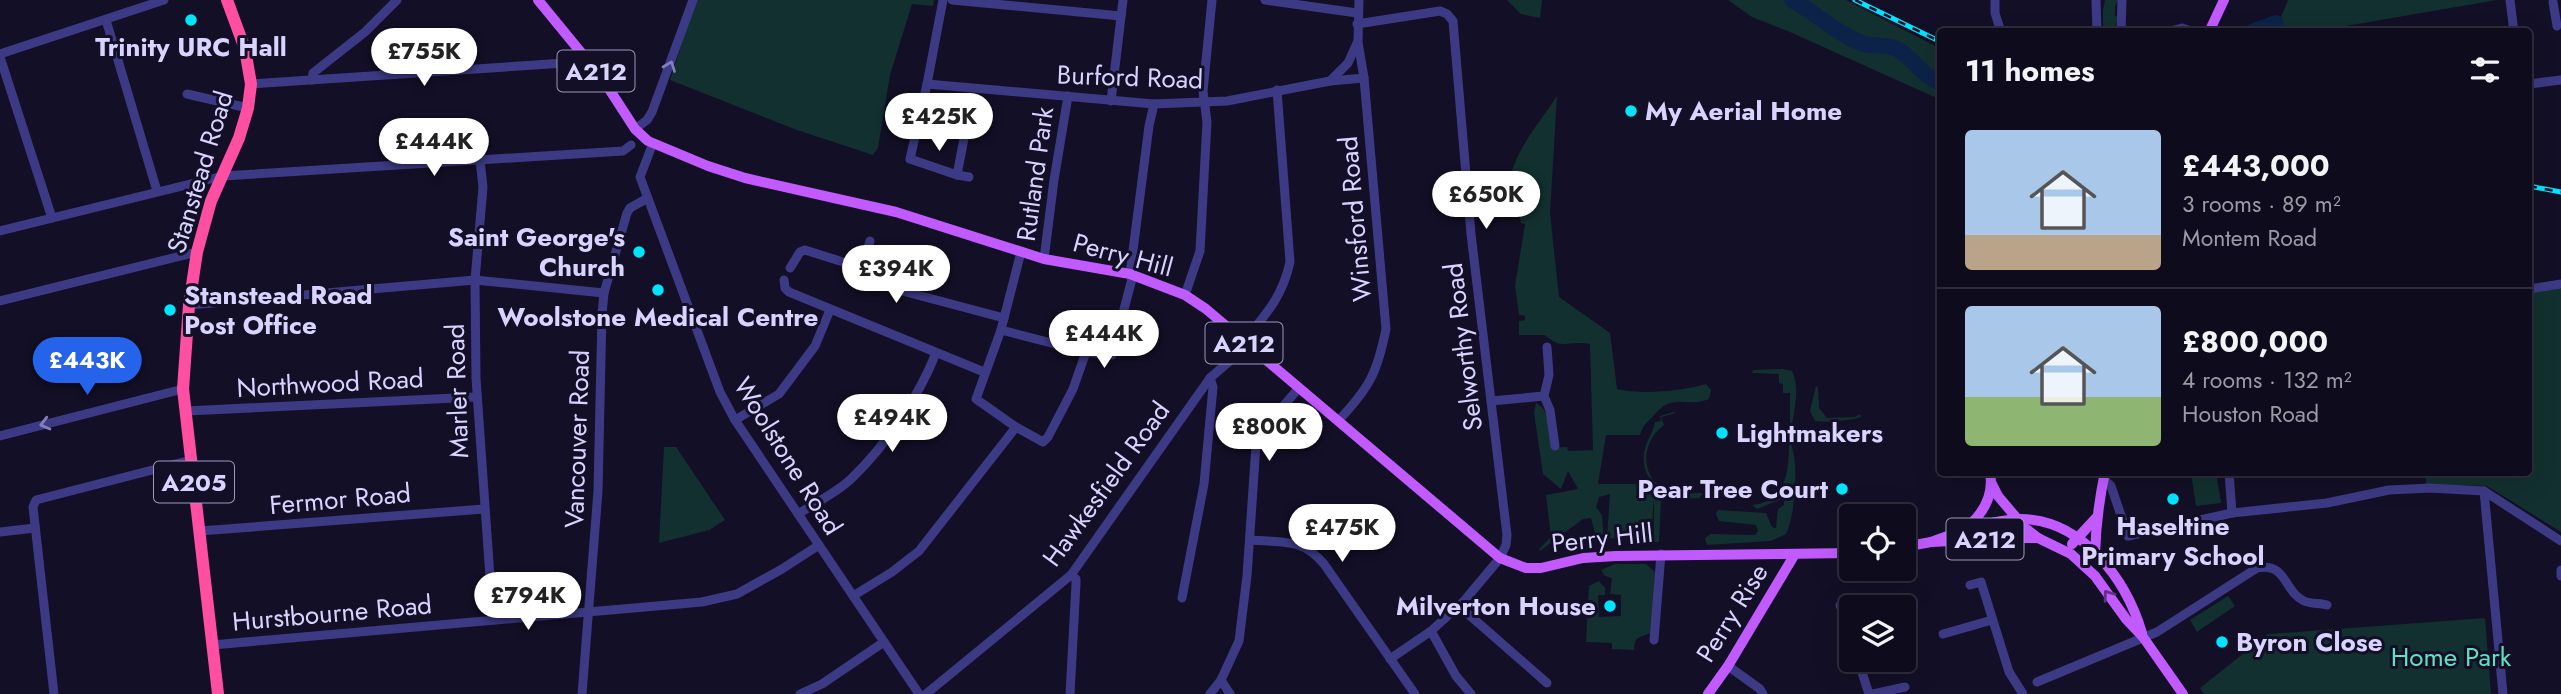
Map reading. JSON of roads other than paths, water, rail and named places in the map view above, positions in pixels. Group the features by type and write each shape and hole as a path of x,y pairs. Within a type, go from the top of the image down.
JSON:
{"highway":[{"name":"Stanstead Road","path":"215,694 212,645 183,389 189,305 197,252 211,201 248,108 251,84 245,49 227,0"}],"main road":[{"name":"A212","path":"538,0 602,78 635,129 653,143"},
{"path":"2211,28 2224,0"},
{"name":"Perry Hill","path":"653,143 737,176 896,212 1044,259 1131,275 1185,295 1206,309 1500,558 1526,568 1541,568 1583,558 1661,554 1795,555"},
{"path":"2095,553 2098,527 2096,517 2104,476"},
{"path":"1991,478 1998,496 2016,519 2038,538"},
{"path":"1964,530 1978,518 1990,495 1991,478"},
{"path":"2068,552 2096,517"},
{"name":"A212","path":"1931,542 1964,530 2016,519 2053,525 2095,553 2116,578 2135,611 2143,637"},
{"name":"A212","path":"1916,545 2038,538 2068,552 2095,576 2183,694"},
{"name":"A212","path":"1795,555 1839,553"},
{"name":"Perry Rise","path":"1708,694 1795,555"}],"street":[{"path":"52,218 0,55 164,0"},
{"path":"312,80 313,74 365,32 397,0"},
{"path":"635,129 647,120 652,112 692,0"},
{"path":"943,0 910,159 969,177"},
{"path":"951,0 1121,16"},
{"path":"1111,101 1123,0"},
{"path":"1185,295 1200,251 1207,122 1203,91 1212,0"},
{"path":"1265,0 1357,13"},
{"name":"Winsford Road","path":"1338,421 1359,399 1379,366 1386,329 1364,78 1358,42 1359,0"},
{"path":"1995,0 1995,13 2000,28"},
{"path":"2096,0 2097,28"},
{"path":"2121,28 2122,0"},
{"path":"2510,0 2514,28"},
{"path":"2554,1 2557,26"},
{"name":"Selworthy Road","path":"1357,24 1440,11 1453,20 1471,234 1507,535 1500,558"},
{"path":"106,20 157,191"},
{"path":"1330,81 1348,63 1358,42"},
{"path":"251,84 579,62 584,57"},
{"name":"Burford Road","path":"927,84 1154,104 1227,101 1330,81 1364,78"},
{"path":"2532,84 2561,80"},
{"name":"Hawkesfield Road","path":"926,694 1071,575 1210,378 1245,344 1284,286 1290,262 1277,90"},
{"path":"187,94 248,108"},
{"name":"Rutland Park","path":"1044,259 1068,96"},
{"path":"1001,330 1086,352 1112,355 1131,275 1154,104"},
{"path":"957,175 966,128"},
{"name":"Woolstone Road","path":"653,143 640,172 646,199 720,392 735,420 919,694"},
{"path":"0,231 223,176 623,151 631,145"},
{"name":"Marler Road","path":"480,160 482,187 475,280 477,397 493,620"},
{"name":"Vancouver Road","path":"582,694 598,492 604,293 627,213 630,208 646,199"},
{"path":"862,268 870,241"},
{"path":"790,268 805,250 862,268 878,282 891,288 1004,318"},
{"path":"0,301 197,252"},
{"path":"1021,252 1001,330 976,399 1043,442 1073,389 1086,352"},
{"path":"189,305 475,280 604,293"},
{"path":"784,280 785,288 789,292 984,372"},
{"path":"2532,289 2561,284"},
{"path":"735,420 779,394 815,346 831,310"},
{"path":"1547,346 1549,367 1544,396 1553,423 1555,446"},
{"path":"798,514 851,480 918,393 936,353"},
{"path":"1182,598 1204,484 1213,387 1210,378"},
{"path":"0,436 183,389"},
{"path":"1210,694 1221,680 1239,641 1250,540 1256,445 1260,433 1298,389"},
{"path":"1491,401 1544,396"},
{"name":"Northwood Road","path":"186,411 477,397"},
{"path":"853,596 892,572 919,551 1016,427"},
{"path":"54,694 33,507 36,500 191,460"},
{"path":"2104,476 2111,486 2128,536 2232,513 2327,503 2389,490 2430,488 2484,491 2561,541"},
{"path":"2229,476 2232,513"},
{"path":"2484,491 2503,694"},
{"name":"Fermor Road","path":"200,531 484,509"},
{"path":"0,532 35,528"},
{"path":"1250,540 1302,545 1311,549 1415,694"},
{"name":"Hurstbourne Road","path":"212,645 702,602 737,594 819,545"},
{"path":"1654,640 1661,554"},
{"path":"1390,659 1431,631 1459,606 1500,558"},
{"path":"2037,682 2157,632 2257,568 2272,567 2305,602 2327,605"},
{"path":"2561,570 2561,576"},
{"path":"1070,694 1076,584 1076,579 1071,575"},
{"path":"1970,585 1981,582 2010,672 2023,694"},
{"path":"1459,606 1547,684"},
{"path":"1943,634 1993,620"},
{"path":"1431,631 1456,676 1471,694"},
{"path":"800,694 822,684 884,642"},
{"path":"1728,666 1763,694"},
{"path":"1863,672 1871,694 1905,687"},
{"path":"1221,680 1230,694"}],"waterway":[{"path":"1792,0 1854,40 1897,49 1937,81"},
{"path":"2263,28 2276,23"}],"railway":[{"path":"1855,0 1937,40"},
{"path":"2532,187 2561,192"}],"place":[{"name":"Trinity URC Hall","path":"191,20"},
{"name":"My Aerial Home","path":"1631,111"},
{"name":"Saint George's Church","path":"639,252"},
{"name":"Woolstone Medical Centre","path":"658,290"},
{"name":"Stanstead Road Post Office","path":"170,310"},
{"name":"Lightmakers","path":"1722,433"},
{"name":"Pear Tree Court","path":"1842,489"},
{"name":"Haseltine Primary School","path":"2173,499"},
{"name":"Milverton House","path":"1610,606"},
{"name":"Byron Close","path":"2222,642"}],"park label":[{"name":"Home Park","path":"2451,657"}]}
